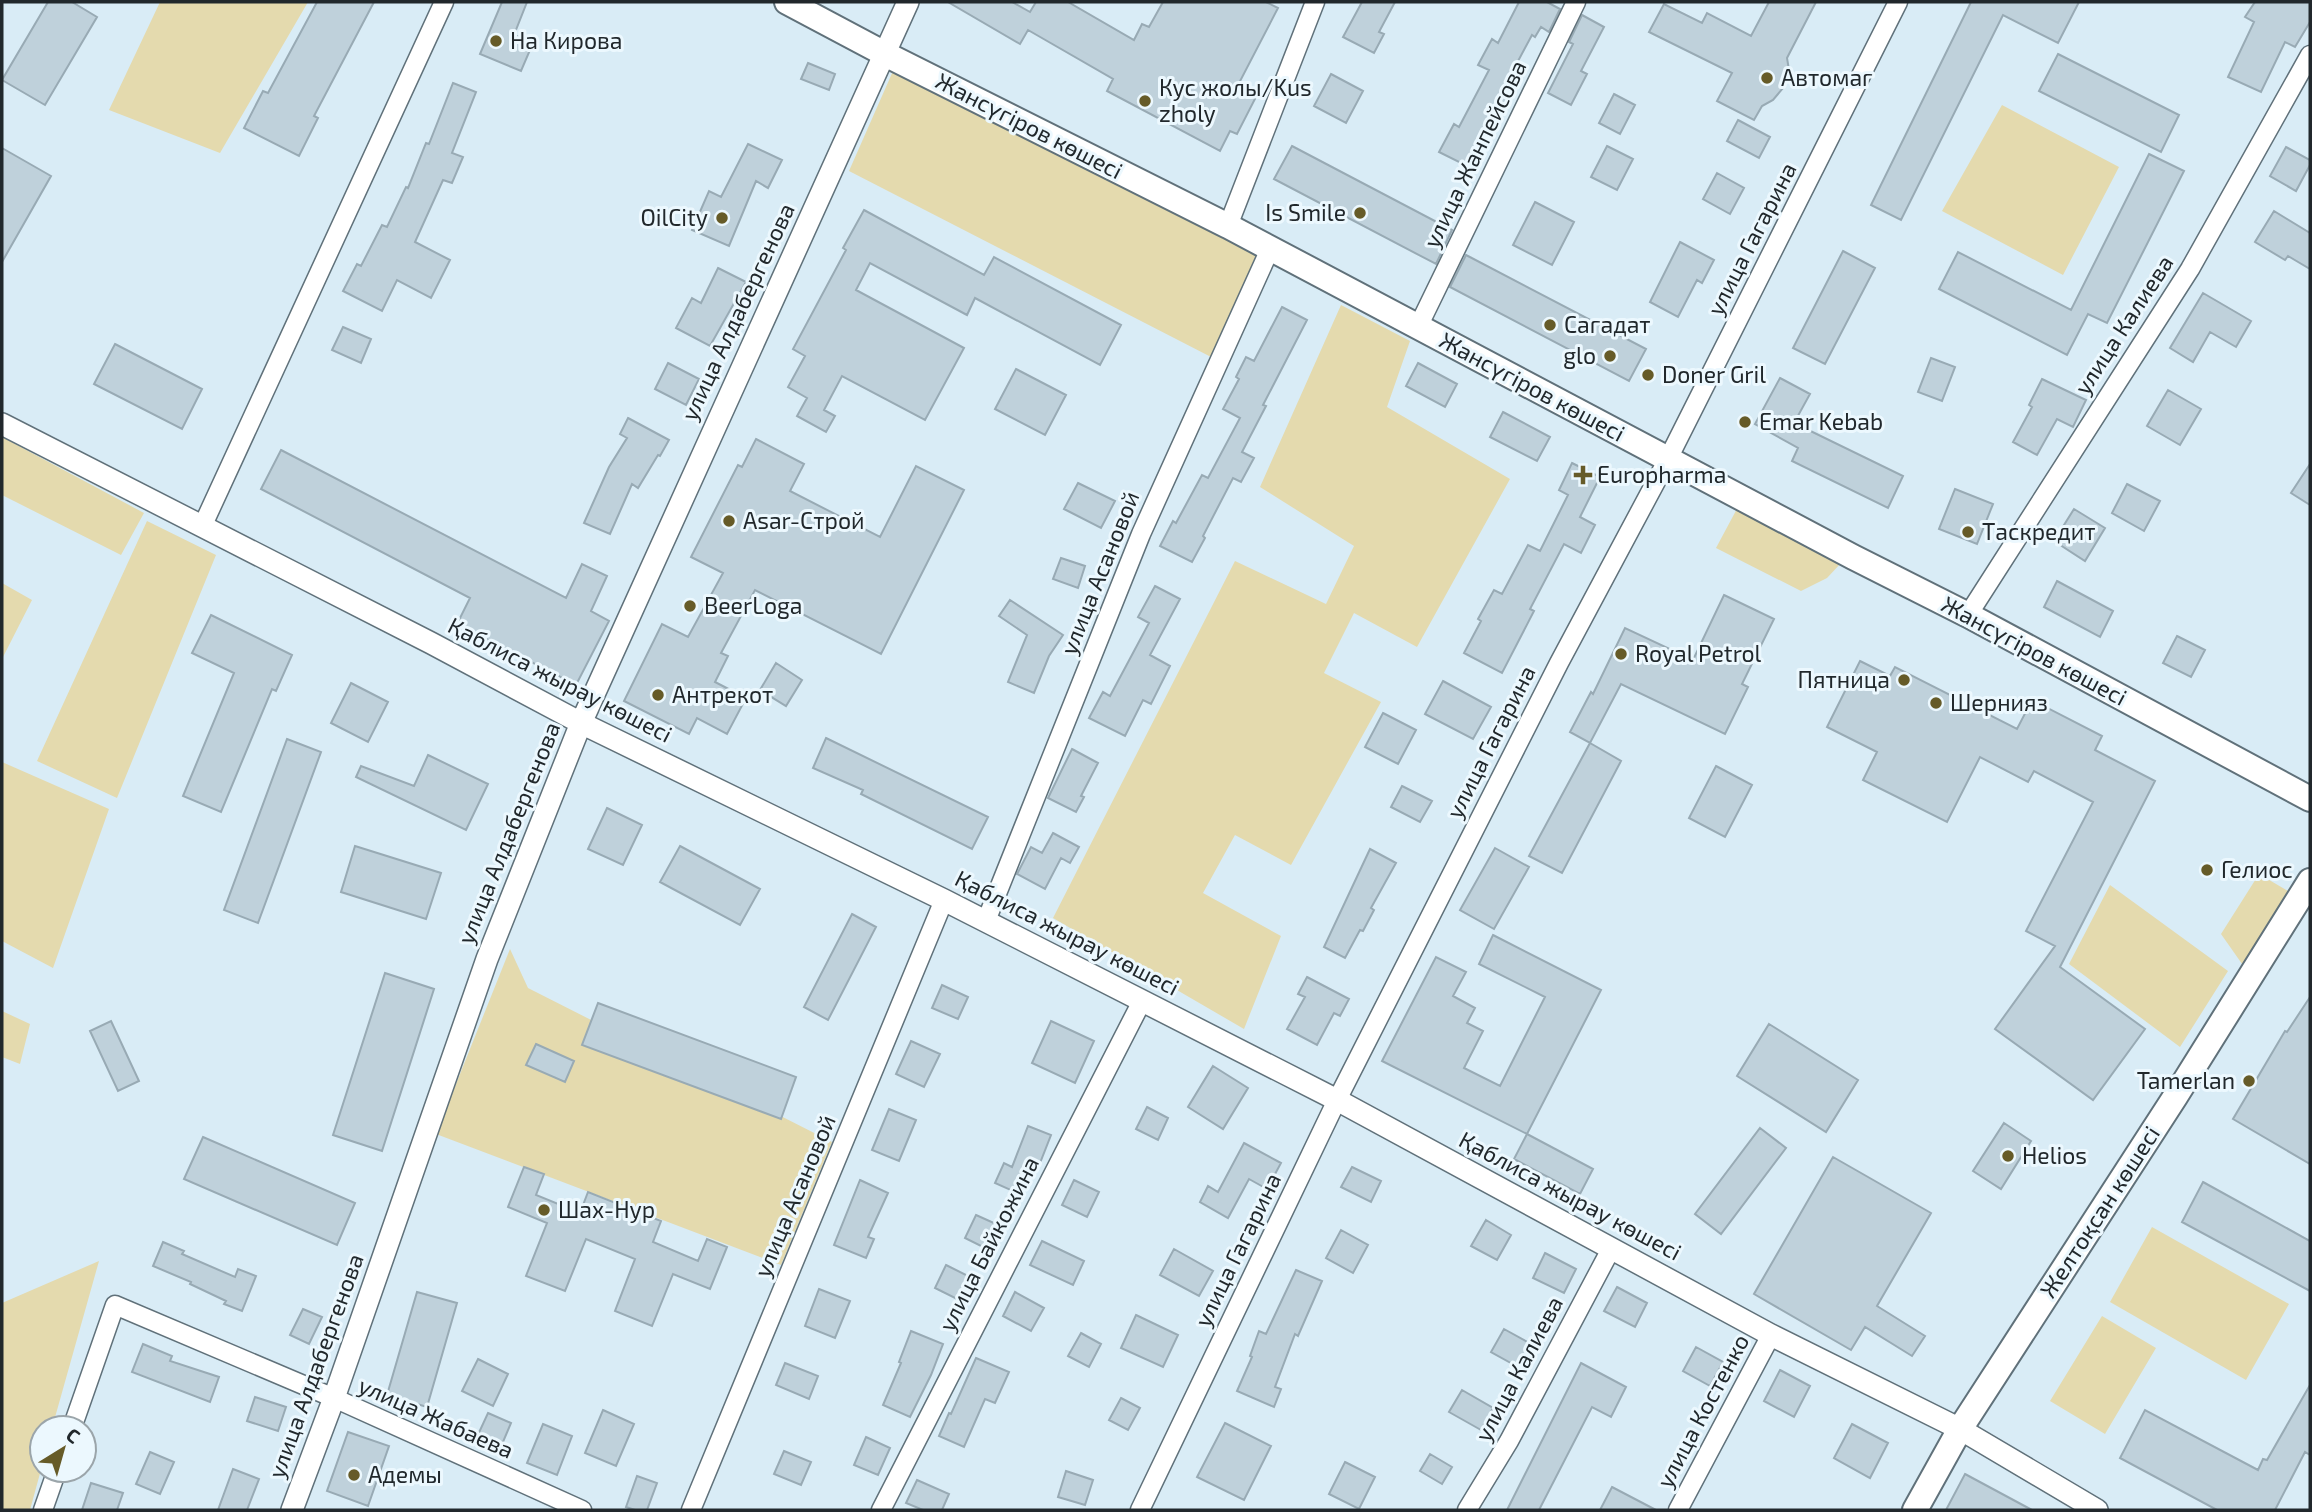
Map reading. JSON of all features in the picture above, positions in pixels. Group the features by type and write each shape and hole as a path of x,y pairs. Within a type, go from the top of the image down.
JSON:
{"main road":[{"name":"Жансүгіров көшесі","path":"787,2 1228,226 1968,615 2310,799"},
{"name":"Желтоқсан көшесі","path":"1916,1510 1959,1429 2183,1086 2310,881"}],"street":[{"path":"202,527 444,2"},
{"name":"улица Алдабергенова","path":"292,1510 334,1398 487,959 582,723 908,2"},
{"path":"1228,226 1315,2"},
{"name":"улица Жанпейсова","path":"1418,327 1576,2"},
{"name":"улица Гагарина","path":"1140,1510 1337,1100 1559,663 1668,459 1898,2"},
{"name":"улица Калиева","path":"1968,615 2190,269 2310,55"},
{"name":"улица Асановой","path":"986,921 1141,534 1270,249"},
{"name":"Қаблиса жырау көшесі","path":"2,424 582,723 944,900 1337,1100 1771,1335 1959,1429 2096,1510"},
{"name":"улица Асановой","path":"691,1510 944,900"},
{"name":"улица Байкожина","path":"881,1510 1142,1001"},
{"name":"улица Калиева","path":"1468,1510 1509,1441 1611,1249"},
{"name":"улица Жабаева","path":"77,1414 115,1305 334,1398 582,1510"},
{"name":"улица Костенко","path":"1678,1510 1771,1335"},
{"path":"43,1510 52,1484"}],"shaded area":[{"path":"160,2 308,2 220,153 109,110"},
{"path":"893,71 1256,255 1213,358 849,171"},
{"path":"2002,105 2119,167 2063,275 1942,211"},
{"path":"1341,305 1410,341 1387,407 1510,479 1417,647 1354,613 1324,673 1381,702 1291,865 1235,835 1203,893 1281,936 1244,1029 1053,918 1235,561 1326,604 1354,546 1260,487"},
{"path":"2,437 144,513 121,555 2,495"},
{"path":"1739,505 1842,562 1827,578 1801,591 1716,548"},
{"path":"147,521 216,555 117,798 37,761"},
{"path":"2,583 32,600 2,659"},
{"path":"2,762 109,809 53,968 2,941"},
{"path":"2259,874 2293,894 2247,971 2221,934"},
{"path":"2110,885 2228,971 2180,1047 2069,964"},
{"path":"510,949 528,988 832,1142 781,1265 436,1134"},
{"path":"2,1011 30,1024 20,1064 2,1057"},
{"path":"2152,1227 2289,1304 2246,1380 2110,1302"},
{"path":"99,1261 56,1414 28,1414 28,1484 37,1484 30,1510 2,1510 2,1303"},
{"path":"2102,1316 2156,1348 2105,1434 2050,1401"}],"building":[{"path":"48,2 72,2 97,17 45,105 2,80"},
{"path":"317,2 374,2 314,116 318,118 299,156 244,128 263,91 268,93"},
{"path":"502,2 527,2 514,35 533,43 521,71 480,54"},
{"path":"948,2 1012,2 1030,12 1036,2 1068,2 1134,40 1142,24 1149,27 1163,2 1266,2 1278,8 1238,85 1257,95 1237,134 1230,131 1220,151 1107,91 1113,79 1028,30 1020,44"},
{"path":"1362,2 1395,2 1379,32 1384,34 1374,53 1343,37"},
{"path":"1519,2 1547,2 1560,9 1549,32 1541,27 1535,37 1532,35 1501,93 1510,98 1497,123 1489,119 1465,165 1439,152 1454,124 1459,127 1489,70 1478,65 1492,39 1498,43"},
{"path":"1769,2 1816,2 1787,58 1789,70 1783,88 1773,100 1762,106 1754,120 1717,101 1732,73 1649,32 1664,4 1702,23 1707,13 1751,36"},
{"path":"1971,2 2079,2 2058,43 2003,15 1901,220 1871,205"},
{"path":"2255,2 2310,2 2310,22 2295,47 2285,42 2261,92 2228,77 2254,22 2245,17"},
{"path":"1582,15 1604,27 1581,71 1587,74 1571,105 1548,93 1573,44 1569,42"},
{"path":"2058,54 2179,115 2161,152 2039,91"},
{"path":"808,63 835,74 829,90 801,79"},
{"path":"1331,74 1363,91 1346,123 1314,106"},
{"path":"453,83 476,92 452,153 463,157 452,183 443,180 415,242 450,260 431,298 397,280 382,311 343,291 357,264 361,266 382,225 387,227 406,187 408,188"},
{"path":"1614,94 1635,105 1620,134 1599,123"},
{"path":"1738,120 1770,137 1759,158 1727,141"},
{"path":"748,144 782,160 768,188 756,181 729,246 692,230 709,191 721,197"},
{"path":"1292,146 1452,230 1436,264 1274,179"},
{"path":"1607,146 1633,159 1617,190 1591,177"},
{"path":"2286,147 2310,160 2296,191 2270,176"},
{"path":"2,148 51,176 2,262"},
{"path":"2149,154 2184,171 2107,323 2088,314 2067,355 1939,289 1958,252 2071,310"},
{"path":"1717,173 1744,188 1730,214 1703,199"},
{"path":"1535,202 1574,222 1552,265 1513,245"},
{"path":"864,210 984,275 994,257 1121,325 1100,365 975,298 967,315 870,263 856,290 964,348 925,420 842,376 824,410 835,416 826,432 797,416 807,398 788,387 805,356 793,349 846,250 843,248"},
{"path":"2274,211 2310,233 2310,269 2288,256 2285,260 2255,242"},
{"path":"1680,242 1714,260 1702,283 1697,280 1678,317 1650,302"},
{"path":"1843,251 1875,268 1825,364 1793,348"},
{"path":"1466,255 1646,349 1629,381 1450,287"},
{"path":"718,268 746,282 710,346 676,328 692,298 701,303"},
{"path":"2203,293 2251,321 2236,347 2210,332 2193,362 2170,348"},
{"path":"1282,307 1307,320 1242,452 1254,458 1241,482 1233,478 1192,562 1160,546 1202,475 1208,478 1240,418 1223,409 1239,379 1236,377 1246,357 1254,361"},
{"path":"343,327 371,339 361,363 332,350"},
{"path":"115,344 202,389 182,429 94,384"},
{"path":"1931,358 1955,367 1942,401 1918,392"},
{"path":"668,363 699,379 686,405 655,389"},
{"path":"1418,363 1457,384 1445,407 1406,386"},
{"path":"1016,369 1066,395 1045,435 995,409"},
{"path":"1780,378 1810,394 1794,423 1903,476 1888,508 1792,461 1798,448 1755,424"},
{"path":"2042,379 2086,400 2073,427 2057,419 2037,455 2013,442 2032,407 2029,405"},
{"path":"2168,390 2201,409 2180,445 2147,426"},
{"path":"1503,412 1550,437 1537,461 1490,437"},
{"path":"628,418 669,440 638,488 632,484 610,534 584,523 609,467 627,438 620,434"},
{"path":"756,439 804,464 790,491 880,537 916,466 964,490 881,654 755,590 721,653 728,656 715,682 746,698 727,734 697,718 689,734 624,701 662,624 688,637 723,573 691,557 738,465 742,467"},
{"path":"281,450 566,598 582,564 607,576 591,611 609,621 576,685 457,624 470,598 261,489"},
{"path":"1572,463 1600,477 1580,517 1595,525 1581,553 1564,544 1530,609 1534,611 1502,673 1464,653 1494,590 1502,594 1528,545 1540,551 1568,495 1559,490"},
{"path":"2310,464 2310,505 2291,493"},
{"path":"1078,483 1115,501 1101,528 1064,509"},
{"path":"2127,484 2160,501 2144,531 2112,513"},
{"path":"1955,489 1993,504 1977,544 1939,529"},
{"path":"2074,509 2105,528 2085,561 2054,541"},
{"path":"1061,558 1085,566 1078,588 1053,579"},
{"path":"2057,581 2113,611 2100,637 2044,607"},
{"path":"1155,586 1180,599 1150,655 1170,666 1151,704 1143,700 1125,736 1089,718 1103,692 1110,696 1149,623 1138,617"},
{"path":"1724,595 1774,619 1742,684 1748,687 1725,734 1621,684 1590,743 1570,732 1591,692 1593,694 1625,628 1693,660"},
{"path":"1010,600 1063,635 1049,656 1034,693 1008,682 1027,635 999,616"},
{"path":"211,615 292,655 276,691 272,689 221,812 183,796 234,673 192,653"},
{"path":"2177,636 2205,650 2191,677 2163,663"},
{"path":"1860,661 1890,676 1895,667 2017,729 2032,700 2102,736 2095,750 2155,781 2060,967 2145,1029 2093,1100 1995,1029 2055,946 2026,931 2093,802 2034,771 2028,782 1980,757 1947,822 1863,780 1877,752 1827,727"},
{"path":"776,663 802,680 786,706 760,690"},
{"path":"1443,681 1491,707 1473,739 1425,714"},
{"path":"351,683 388,702 368,742 331,723"},
{"path":"1383,713 1416,730 1398,764 1365,747"},
{"path":"826,738 988,817 972,849 861,794 863,790 813,768"},
{"path":"287,739 321,752 258,923 224,910"},
{"path":"1590,743 1621,761 1562,873 1529,856"},
{"path":"1072,749 1098,763 1076,812 1048,798"},
{"path":"428,755 488,784 466,830 356,777 361,766 414,786"},
{"path":"1716,766 1752,785 1725,837 1689,818"},
{"path":"1402,786 1432,801 1420,822 1391,807"},
{"path":"607,808 642,825 623,865 588,849"},
{"path":"1053,833 1079,847 1070,863 1061,858 1045,889 1017,874 1031,847 1042,853"},
{"path":"355,846 441,873 426,919 341,892"},
{"path":"680,846 760,889 740,925 660,882"},
{"path":"1495,848 1529,867 1494,929 1460,910"},
{"path":"1370,849 1396,863 1371,908 1374,910 1363,931 1360,930 1345,958 1324,947"},
{"path":"852,914 876,927 828,1020 804,1007"},
{"path":"1493,935 1601,990 1527,1134 1382,1061 1436,957 1466,972 1453,996 1475,1008 1467,1023 1483,1031 1464,1068 1500,1086 1545,997 1479,964"},
{"path":"385,973 434,989 382,1151 333,1135"},
{"path":"1307,977 1349,999 1340,1016 1334,1013 1317,1045 1287,1029 1305,997 1298,994"},
{"path":"942,985 968,997 958,1019 932,1008"},
{"path":"2310,997 2310,1164 2233,1119 2285,1031 2287,1032"},
{"path":"598,1003 796,1077 781,1119 582,1045"},
{"path":"111,1021 139,1081 118,1091 90,1031"},
{"path":"1051,1021 1094,1041 1075,1083 1032,1063"},
{"path":"1769,1024 1858,1080 1826,1132 1737,1076"},
{"path":"911,1041 940,1054 924,1087 896,1074"},
{"path":"536,1044 574,1061 565,1082 526,1065"},
{"path":"1213,1066 1248,1088 1223,1129 1188,1107"},
{"path":"1147,1107 1168,1118 1158,1140 1136,1129"},
{"path":"889,1109 916,1120 899,1161 872,1150"},
{"path":"2004,1123 2031,1141 2001,1189 1973,1171"},
{"path":"1028,1126 1051,1135 1040,1163 1037,1161 1022,1195 995,1183 1004,1163 1012,1167"},
{"path":"1760,1128 1786,1148 1721,1234 1695,1214"},
{"path":"1527,1134 1593,1169 1580,1194 1514,1159"},
{"path":"203,1137 355,1203 337,1245 184,1179"},
{"path":"1244,1143 1281,1163 1267,1189 1249,1179 1228,1218 1200,1202 1208,1186 1218,1192"},
{"path":"1833,1157 1931,1213 1877,1306 1925,1336 1912,1356 1865,1327 1851,1350 1754,1294"},
{"path":"524,1167 544,1174 536,1195 580,1213 588,1192 661,1221 653,1242 698,1261 707,1239 727,1247 710,1289 673,1274 652,1326 615,1311 635,1259 586,1239 565,1291 526,1276 547,1223 508,1207"},
{"path":"1352,1167 1381,1181 1371,1202 1341,1187"},
{"path":"860,1180 888,1193 868,1237 874,1239 866,1258 834,1245"},
{"path":"1074,1180 1099,1192 1087,1217 1062,1205"},
{"path":"2203,1182 2310,1241 2310,1291 2182,1222"},
{"path":"976,1215 1005,1228 993,1252 965,1238"},
{"path":"1486,1220 1511,1235 1497,1260 1471,1246"},
{"path":"1341,1230 1368,1245 1353,1273 1326,1258"},
{"path":"1042,1241 1084,1261 1073,1285 1030,1265"},
{"path":"163,1242 184,1251 182,1254 235,1277 238,1269 256,1276 242,1311 224,1304 226,1301 190,1284 191,1282 153,1266"},
{"path":"1174,1249 1213,1271 1199,1296 1160,1275"},
{"path":"1545,1253 1576,1269 1564,1293 1533,1278"},
{"path":"946,1265 978,1281 967,1304 935,1288"},
{"path":"1296,1270 1322,1281 1298,1336 1295,1334 1275,1387 1281,1389 1274,1407 1237,1391 1252,1357 1250,1356 1259,1331 1266,1334"},
{"path":"1617,1287 1647,1303 1635,1327 1604,1311"},
{"path":"819,1289 850,1301 835,1338 805,1326"},
{"path":"417,1292 457,1303 427,1407 387,1395"},
{"path":"1015,1292 1044,1308 1031,1331 1003,1316"},
{"path":"303,1309 322,1317 309,1344 290,1335"},
{"path":"1136,1315 1178,1335 1163,1367 1121,1348"},
{"path":"1504,1329 1531,1344 1518,1367 1491,1352"},
{"path":"911,1331 943,1344 910,1417 883,1405"},
{"path":"1081,1333 1101,1344 1089,1367 1068,1356"},
{"path":"143,1344 172,1356 170,1361 219,1377 210,1402 132,1372"},
{"path":"1696,1347 1723,1362 1710,1386 1683,1371"},
{"path":"976,1358 1009,1372 995,1403 985,1399 964,1447 939,1436"},
{"path":"478,1359 508,1374 493,1406 462,1391"},
{"path":"785,1363 818,1376 809,1399 776,1385"},
{"path":"1581,1363 1626,1387 1611,1417 1592,1407 1539,1510 1507,1510"},
{"path":"1780,1370 1810,1386 1794,1417 1764,1401"},
{"path":"2310,1385 2310,1455 2305,1452 2275,1510 2217,1510 2120,1458 2145,1410 2258,1470 2263,1459 2267,1460"},
{"path":"1462,1390 1493,1408 1481,1430 1449,1412"},
{"path":"255,1397 286,1407 278,1431 247,1421"},
{"path":"1121,1398 1140,1408 1128,1430 1109,1420"},
{"path":"603,1410 634,1424 616,1466 585,1453"},
{"path":"488,1413 511,1423 500,1449 476,1439"},
{"path":"1225,1423 1271,1446 1244,1500 1197,1477"},
{"path":"543,1424 572,1436 557,1475 527,1463"},
{"path":"1852,1424 1888,1443 1870,1478 1834,1458"},
{"path":"348,1432 389,1446 368,1506 327,1491"},
{"path":"866,1437 890,1448 878,1475 854,1465"},
{"path":"784,1451 811,1462 801,1485 774,1474"},
{"path":"150,1452 174,1462 160,1494 136,1484"},
{"path":"1430,1454 1452,1467 1442,1484 1420,1471"},
{"path":"1345,1462 1375,1477 1359,1509 1329,1494"},
{"path":"233,1469 259,1479 247,1510 218,1510"},
{"path":"1066,1471 1093,1480 1085,1505 1058,1497"},
{"path":"1965,1474 2032,1510 1946,1510"},
{"path":"637,1476 657,1483 647,1510 626,1507"},
{"path":"917,1480 949,1494 942,1510 923,1510 906,1503"},
{"path":"91,1484 123,1493 117,1510 82,1510"},
{"path":"1612,1487 1656,1510 1600,1510"}],"place":[{"name":"На Кирова","path":"496,41"},
{"name":"Автомаг","path":"1767,78"},
{"name":"Кус жолы/Kus zholy","path":"1145,101"},
{"name":"Is Smile","path":"1360,213"},
{"name":"OilCity","path":"722,218"},
{"name":"Сагадат","path":"1550,325"},
{"name":"glo","path":"1610,356"},
{"name":"Doner Gril","path":"1648,375"},
{"name":"Emar Kebab","path":"1745,422"},
{"name":"Europharma","path":"1583,475"},
{"name":"Asar-Строй","path":"729,521"},
{"name":"Таскредит","path":"1968,532"},
{"name":"BeerLoga","path":"690,606"},
{"name":"Royal Petrol","path":"1621,654"},
{"name":"Пятница","path":"1904,680"},
{"name":"Антрекот","path":"658,695"},
{"name":"Шернияз","path":"1936,703"},
{"name":"Гелиос","path":"2207,870"},
{"name":"Tamerlan","path":"2249,1081"},
{"name":"Helios","path":"2008,1156"},
{"name":"Шах-Нур","path":"544,1210"},
{"name":"Адемы","path":"354,1475"}]}
